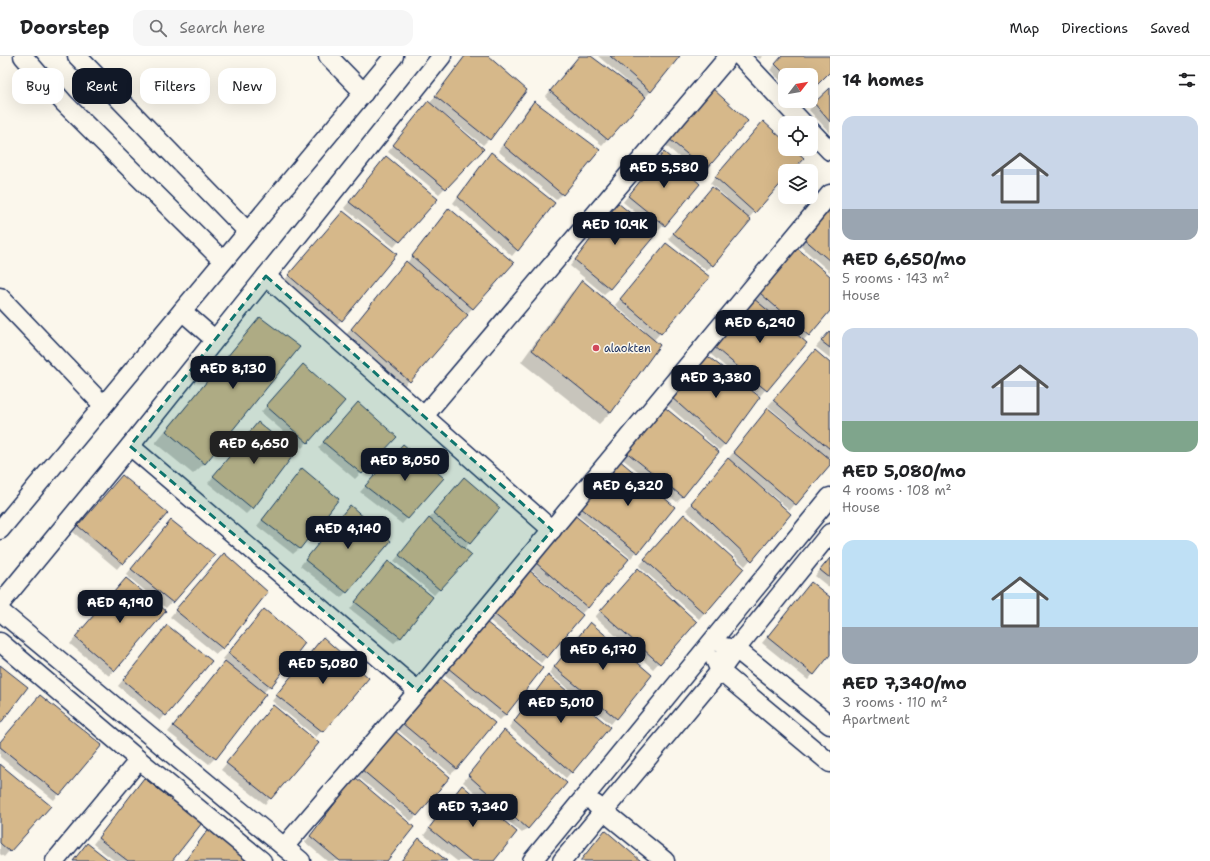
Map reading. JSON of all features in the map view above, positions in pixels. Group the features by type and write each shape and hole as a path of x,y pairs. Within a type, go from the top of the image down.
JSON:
{"street":[{"path":"23,56 64,103 223,261"},
{"path":"77,56 248,232"},
{"path":"328,56 364,93"},
{"path":"0,530 394,56"},
{"path":"0,604 130,446 214,339 442,56"},
{"path":"424,416 729,56"},
{"path":"740,56 797,116"},
{"path":"818,138 830,151"},
{"path":"284,847 418,691 830,194"},
{"path":"266,276 552,530"},
{"path":"0,297 103,405"},
{"path":"182,311 214,339"},
{"path":"130,446 418,691"},
{"path":"532,861 830,497"},
{"path":"562,861 720,671 736,649 830,533"},
{"path":"0,611 301,861"},
{"path":"0,642 139,760 262,861"},
{"path":"709,644 736,649 830,725"},
{"path":"709,644 720,671 830,763"},
{"path":"55,861 139,760"},
{"path":"585,796 665,861"}],"highlighted area":[{"path":"266,276 552,530 418,691 130,446"}],"building":[{"path":"465,56 488,56 527,90 490,140 435,96"},
{"path":"579,56 591,56 646,97 608,140 550,91"},
{"path":"610,56 680,56 651,92"},
{"path":"782,56 830,56 830,72 818,84 818,68 779,68 775,64"},
{"path":"712,88 748,121 706,170 668,138"},
{"path":"830,88 830,122 818,108 818,99"},
{"path":"428,101 484,149 446,189 393,145"},
{"path":"534,101 600,150 563,195 503,145"},
{"path":"763,121 778,135 778,156 802,156 804,158 798,164 778,164 778,187 755,213 715,177"},
{"path":"491,152 555,203 518,251 458,197"},
{"path":"664,152 700,184 665,226 628,196"},
{"path":"386,156 438,199 400,242 349,202"},
{"path":"712,187 751,220 713,266 673,233"},
{"path":"618,203 656,234 610,289 575,260"},
{"path":"449,208 514,263 473,309 412,256"},
{"path":"830,209 830,261 803,238"},
{"path":"343,211 397,254 342,321 288,275"},
{"path":"666,243 710,277 661,334 620,299"},
{"path":"796,247 830,276 830,311 809,336 760,293"},
{"path":"406,261 468,315 410,382 351,329"},
{"name":"alaokten","path":"582,280 660,345 611,413 532,350"},
{"path":"753,298 807,343 767,391 713,346"},
{"path":"260,317 300,347 205,464 166,431"},
{"path":"830,331 830,348 821,341"},
{"path":"815,350 830,363 830,449 773,400"},
{"path":"705,354 760,397 725,445 671,397"},
{"path":"303,364 345,401 308,443 266,406"},
{"path":"358,402 397,437 362,474 323,442"},
{"path":"663,406 719,452 683,497 625,451"},
{"path":"768,408 830,459 830,465 796,505 733,452"},
{"path":"258,422 295,453 253,509 213,476"},
{"path":"403,444 444,478 408,519 365,486"},
{"path":"728,458 791,514 752,561 691,503"},
{"path":"618,459 675,507 638,553 581,508"},
{"path":"302,468 339,499 300,549 262,520"},
{"path":"122,475 168,513 123,564 78,526"},
{"path":"464,477 500,508 470,544 433,513"},
{"path":"350,505 391,541 347,593 305,560"},
{"path":"573,514 629,559 588,608 535,562"},
{"path":"684,514 744,568 705,614 644,559"},
{"path":"429,518 472,555 440,590 399,555"},
{"path":"171,520 215,555 173,603 131,569"},
{"path":"224,553 268,592 223,649 175,610"},
{"path":"830,558 830,578 820,570"},
{"path":"388,561 433,597 401,638 355,602"},
{"path":"638,568 697,622 660,664 600,611"},
{"path":"529,570 583,615 547,658 493,613"},
{"path":"126,578 166,611 115,671 75,637"},
{"path":"811,582 830,597 830,655 814,675 767,637"},
{"path":"264,609 305,643 271,687 228,653"},
{"path":"486,622 543,668 506,715 448,668"},
{"path":"590,622 652,675 617,719 554,667"},
{"path":"167,625 212,661 166,716 123,680"},
{"path":"323,637 369,678 323,732 276,695"},
{"path":"225,661 266,694 216,759 173,726"},
{"path":"0,665 28,687 0,724"},
{"path":"548,675 610,727 572,773 514,721"},
{"path":"440,678 495,723 457,769 403,724"},
{"path":"40,695 102,745 60,795 0,747 0,742"},
{"path":"273,705 319,743 271,799 226,763"},
{"path":"394,730 450,777 417,816 361,769"},
{"path":"504,730 567,783 528,829 468,775"},
{"path":"0,764 51,806 10,852 0,843"},
{"path":"355,777 414,827 387,861 340,861 310,836"},
{"path":"144,778 202,823 172,861 128,861 98,838"},
{"path":"462,785 517,832 494,861 470,861 429,828"},
{"path":"210,827 252,861 185,861"},
{"path":"605,830 641,861 580,861"},
{"path":"419,838 447,861 401,861"},
{"path":"87,843 110,861 73,861"}],"place":[{"name":"alaokten","path":"596,348"}]}
